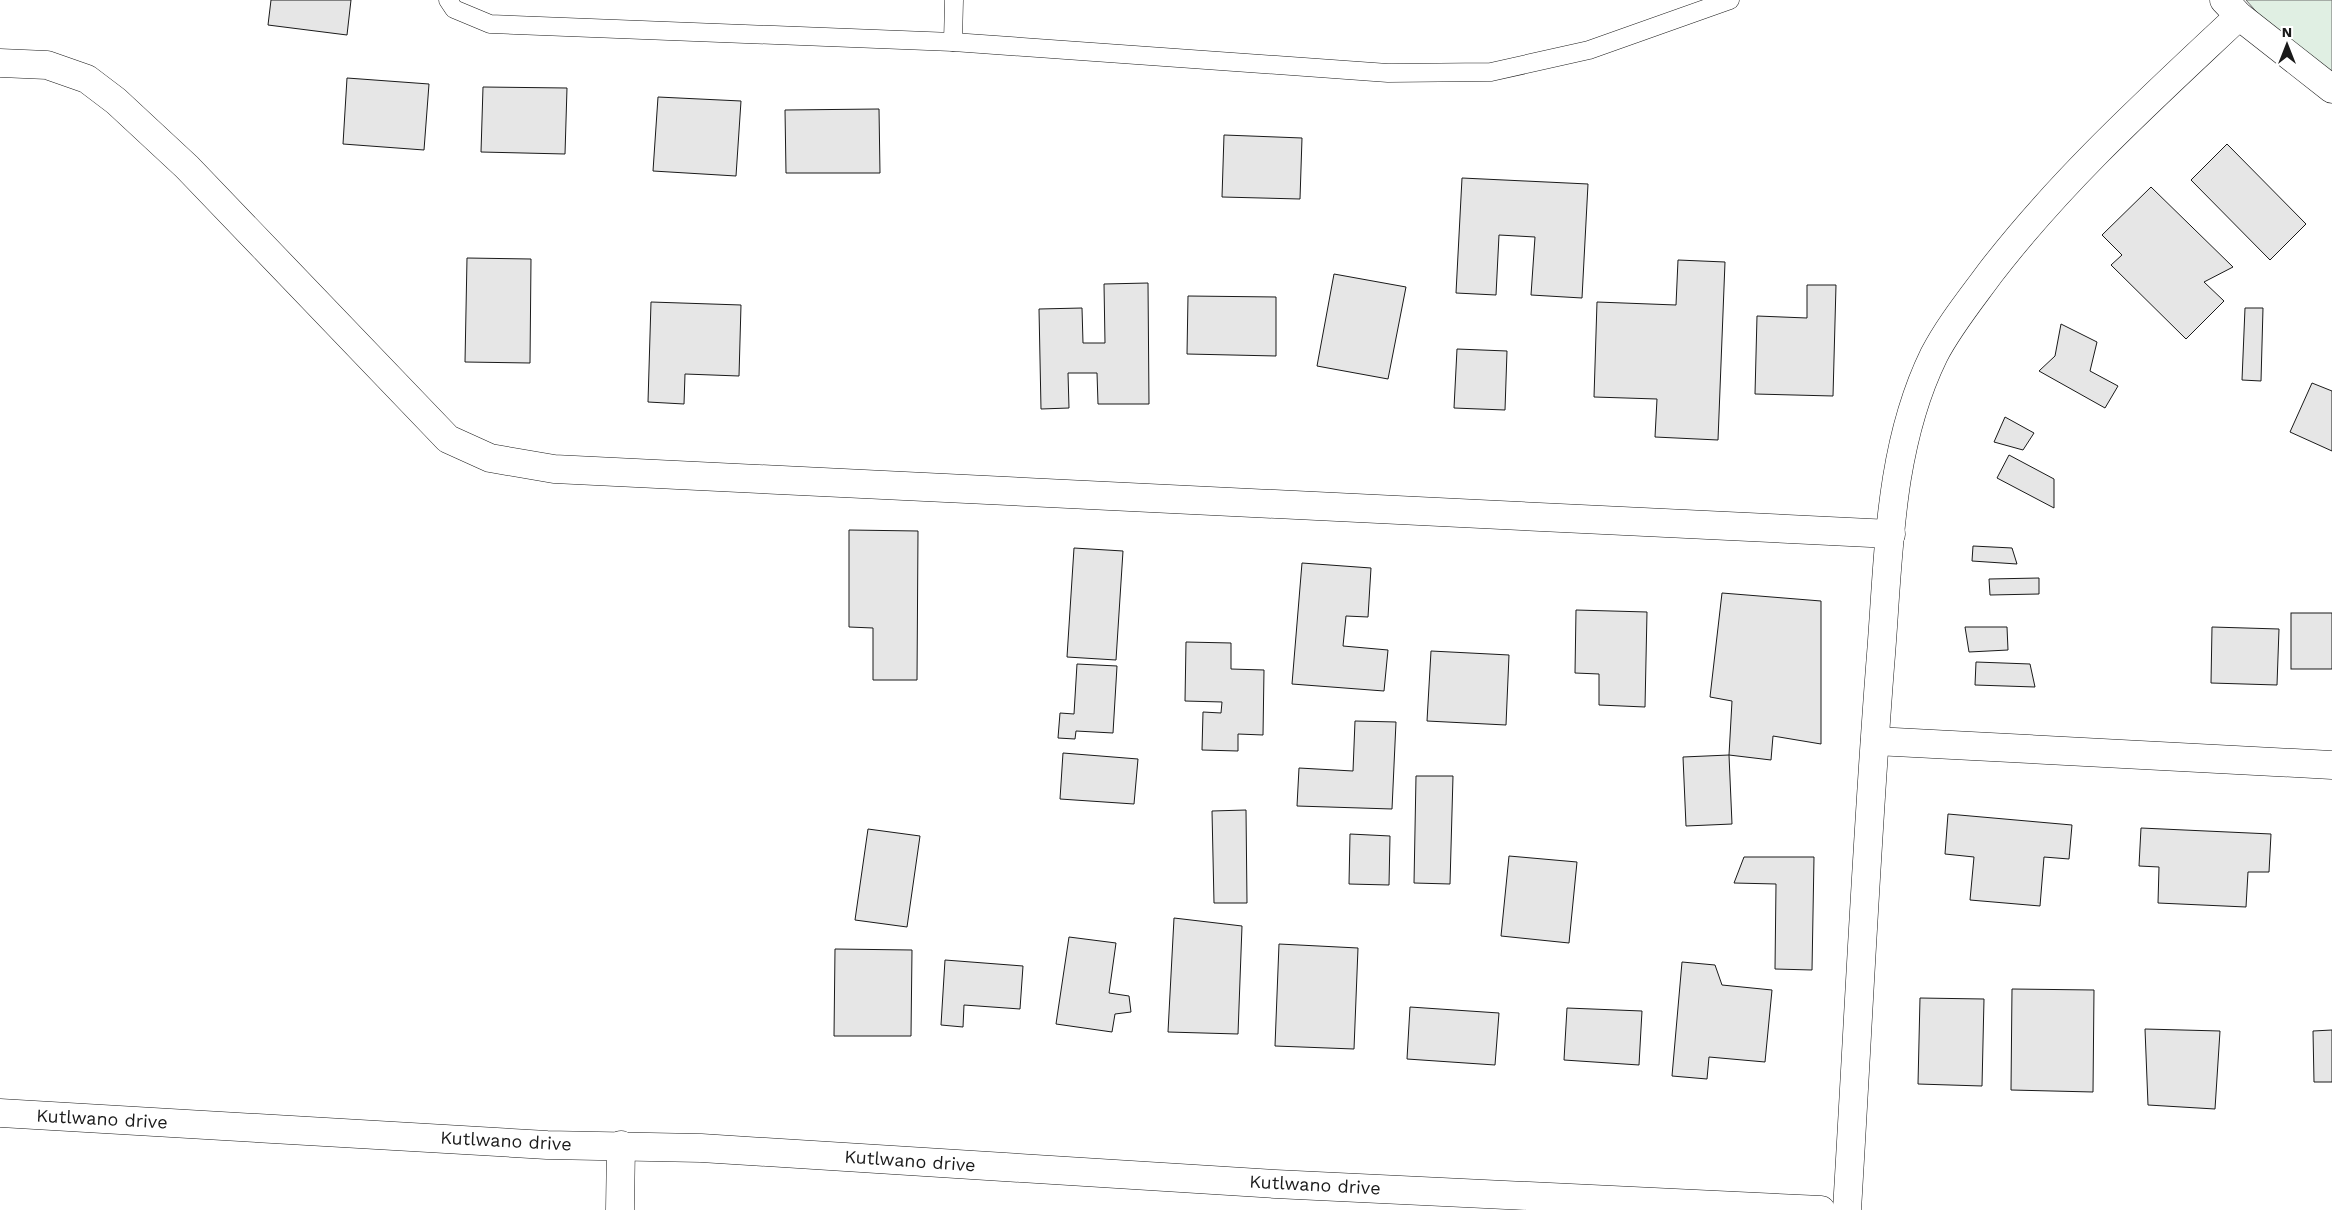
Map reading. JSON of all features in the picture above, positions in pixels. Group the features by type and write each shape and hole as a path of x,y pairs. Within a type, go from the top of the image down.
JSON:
{"street":[{"path":"1847,1210 1875,742 1891,534 1898,464 1915,398 1936,352 1964,309 2024,229 2232,8 2332,89"},
{"path":"0,62 47,65 87,79 116,101 187,167 448,439 490,458 554,469 1891,534"},
{"path":"1875,742 2332,765"},
{"name":"Kutlwano drive","path":"0,1113 547,1145 621,1145 1275,1184 1821,1210"},
{"path":"620,1210 621,1145"}],"lane":[{"path":"448,0 454,9 490,24 953,42 1388,74 1491,72 1589,50 1730,0"},
{"path":"953,42 954,0"}],"green space":[{"path":"2246,0 2332,0 2332,86 2308,70"}],"building":[{"path":"271,0 351,0 347,35 268,25"},
{"path":"347,78 429,84 424,150 343,144"},
{"path":"483,87 567,88 565,154 481,152"},
{"path":"658,97 741,101 736,176 653,171"},
{"path":"879,109 880,173 786,173 785,110"},
{"path":"1224,135 1302,138 1300,199 1222,197"},
{"path":"2227,144 2306,224 2270,260 2191,180"},
{"path":"1462,178 1588,184 1582,298 1531,295 1535,237 1499,235 1496,295 1456,293"},
{"path":"2151,187 2233,267 2204,282 2224,301 2186,339 2111,265 2122,255 2102,235"},
{"path":"467,258 531,259 530,363 465,362"},
{"path":"1678,260 1725,262 1718,440 1655,437 1657,399 1594,397 1597,302 1676,305"},
{"path":"1334,274 1406,287 1388,379 1317,366"},
{"path":"1148,283 1149,404 1098,404 1097,373 1068,373 1069,408 1041,409 1039,309 1082,308 1083,343 1105,343 1104,284"},
{"path":"1807,285 1836,285 1833,396 1755,394 1757,316 1807,318"},
{"path":"1188,296 1276,297 1276,356 1187,354"},
{"path":"651,302 741,305 739,376 685,374 684,404 648,402"},
{"path":"2245,308 2263,308 2261,381 2242,380"},
{"path":"2061,324 2097,342 2090,371 2118,386 2105,408 2039,371 2055,356"},
{"path":"1457,349 1507,351 1505,410 1454,408"},
{"path":"2312,383 2332,391 2332,451 2290,432"},
{"path":"2005,417 2034,433 2023,450 1994,442"},
{"path":"2009,455 2054,479 2054,508 1997,478"},
{"path":"849,530 918,531 917,680 873,680 873,628 849,627"},
{"path":"1973,546 2012,548 2017,564 1972,561"},
{"path":"1074,548 1123,551 1116,660 1067,657"},
{"path":"1302,563 1371,568 1368,617 1346,616 1343,646 1388,650 1384,691 1292,684"},
{"path":"2039,578 2039,594 1990,595 1989,579"},
{"path":"1722,593 1821,601 1821,744 1773,736 1771,760 1729,755 1732,701 1710,697"},
{"path":"1576,610 1647,612 1645,707 1599,705 1599,674 1575,673"},
{"path":"2291,613 2332,613 2332,669 2291,669"},
{"path":"1965,627 2007,627 2008,650 1969,652"},
{"path":"2212,627 2279,629 2277,685 2211,683"},
{"path":"1186,642 1231,643 1231,669 1264,670 1263,735 1238,734 1238,751 1202,750 1203,712 1221,713 1222,702 1185,701"},
{"path":"1431,651 1509,655 1506,725 1427,721"},
{"path":"1976,662 2030,664 2035,687 1975,685"},
{"path":"1077,664 1117,666 1113,733 1076,731 1075,739 1058,738 1060,713 1074,714"},
{"path":"1355,721 1396,722 1392,809 1297,806 1299,768 1353,771"},
{"path":"1063,753 1138,759 1134,804 1060,799"},
{"path":"1729,755 1732,824 1686,826 1683,757"},
{"path":"1416,776 1453,776 1450,884 1414,883"},
{"path":"1246,810 1247,903 1214,903 1212,811"},
{"path":"1948,814 2072,825 2069,859 2044,857 2040,906 1970,900 1974,857 1945,854"},
{"path":"2141,828 2271,834 2269,872 2248,872 2246,907 2158,903 2159,867 2139,866"},
{"path":"868,829 920,836 907,927 855,920"},
{"path":"1350,834 1390,836 1389,885 1349,884"},
{"path":"1509,856 1577,862 1569,943 1501,936"},
{"path":"1744,857 1814,857 1812,970 1775,969 1776,884 1734,883"},
{"path":"1174,918 1242,926 1238,1034 1168,1032"},
{"path":"1069,937 1116,943 1109,993 1129,996 1131,1012 1115,1014 1112,1032 1056,1024"},
{"path":"1279,944 1358,948 1354,1049 1275,1046"},
{"path":"835,949 912,950 911,1036 834,1036"},
{"path":"945,960 1023,966 1020,1009 964,1005 963,1027 941,1025"},
{"path":"1682,962 1715,965 1722,985 1772,990 1765,1062 1709,1057 1707,1079 1672,1076"},
{"path":"2012,989 2094,990 2093,1092 2011,1090"},
{"path":"1920,998 1984,999 1982,1086 1918,1084"},
{"path":"1410,1007 1499,1013 1495,1065 1407,1059"},
{"path":"1567,1008 1642,1011 1639,1065 1564,1060"},
{"path":"2145,1029 2220,1031 2215,1109 2148,1105"},
{"path":"2332,1030 2332,1082 2314,1082 2313,1031"}]}
